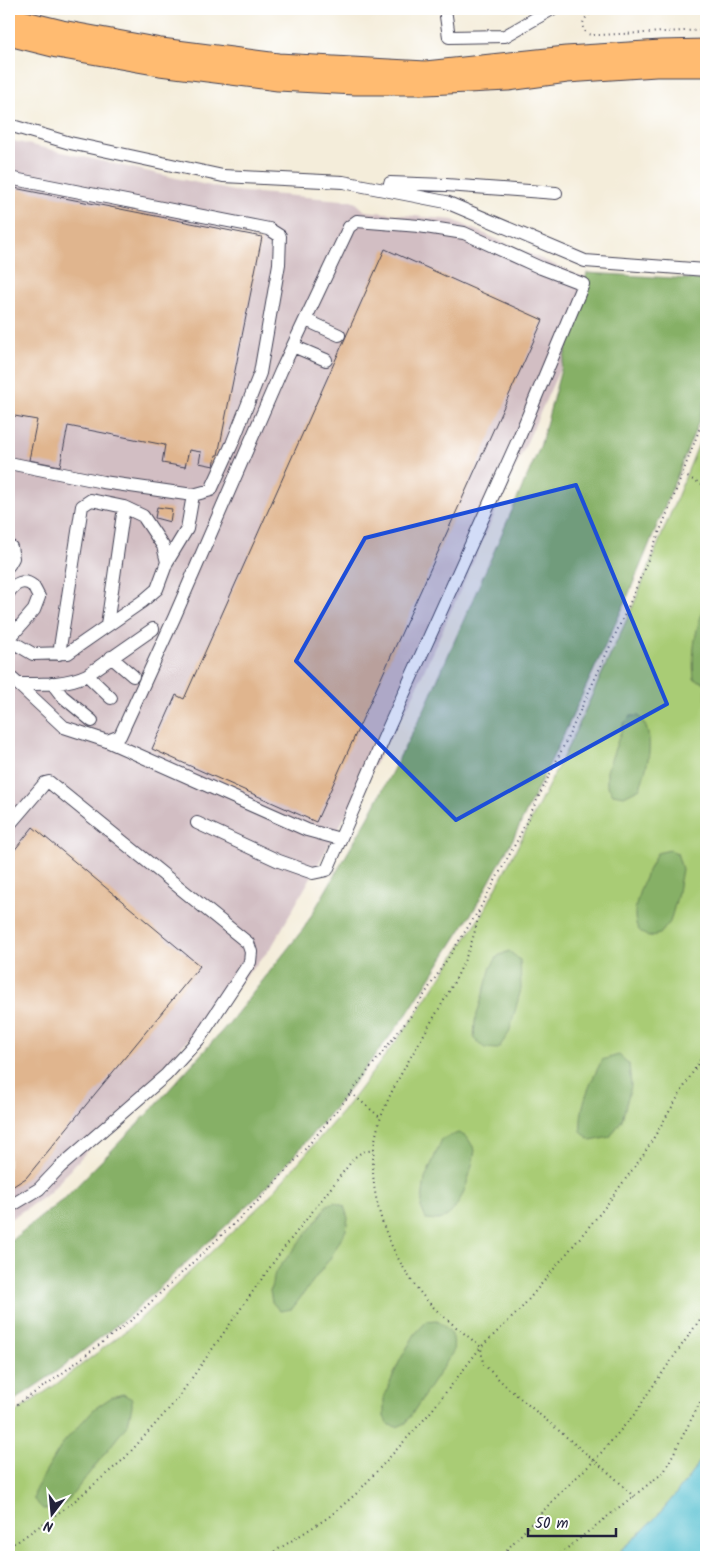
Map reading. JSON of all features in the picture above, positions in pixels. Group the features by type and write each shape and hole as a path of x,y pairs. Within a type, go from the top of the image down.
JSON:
{"highway":[{"path":"9,17 62,30 161,48 278,63 426,71 566,56 661,50 706,50"},
{"path":"9,36 57,48 160,66 278,80 355,85 436,85 508,81 567,73 636,68 706,67"}],"street":[{"path":"445,9 449,37 460,38 504,36 552,9"},
{"path":"9,125 70,143 223,176 446,185 556,193"},
{"path":"9,178 269,229 280,236 279,264 260,373 254,392 211,490 192,495 103,482 9,463"},
{"path":"343,182 446,202 585,261 706,270"},
{"path":"107,741 120,736 293,346 349,227 357,221 419,226 464,233 541,268 583,284 518,440 387,731 327,870 313,873 279,860 197,823"},
{"path":"306,320 339,335"},
{"path":"293,346 326,360"},
{"path":"9,592 16,583 25,582 33,586 39,597 34,610 9,640 33,654 68,653 143,601 157,589 167,562 188,529 192,495"},
{"path":"59,654 82,506 90,500 124,507 143,516 163,546 167,562"},
{"path":"107,625 124,507"},
{"path":"9,546 13,558 9,564"},
{"path":"13,680 52,683 79,678 87,675 152,629"},
{"path":"111,657 133,676"},
{"path":"87,675 111,698"},
{"path":"13,680 64,727 107,741 307,830 340,839"},
{"path":"52,683 62,696 92,721"},
{"path":"9,825 45,783 49,782 248,943 251,952 250,962 199,1039 166,1075 60,1166 39,1189 9,1207"}],"path":[{"path":"618,9 591,13 584,19 582,24 584,30 588,34 600,35 706,30"},
{"path":"9,1410 56,1378 134,1318 261,1198 301,1154 410,1017 479,910 518,839 629,605 706,412"},
{"path":"682,475 706,486"},
{"path":"479,910 468,954 455,981 398,1080 381,1118 374,1141 373,1182 377,1205 386,1235 411,1280 426,1298 451,1322 481,1347 483,1364 507,1387 616,1478 634,1497"},
{"path":"266,1557 329,1517 357,1493 429,1414 481,1347 519,1311 602,1210 644,1154 706,1050"},
{"path":"350,1093 381,1118"},
{"path":"9,1545 17,1542 71,1504 124,1459 175,1402 280,1254 355,1157 362,1152 374,1150"},
{"path":"500,1557 594,1460 638,1410 706,1311"},
{"path":"556,1557 664,1472 706,1392"}],"highlighted area":[{"path":"576,485 667,704 456,820 296,661 365,538"}],"shaded area":[{"path":"9,140 233,191 354,201 365,211 453,220 598,284 411,700 271,948 48,1194 9,1220"}],"green space":[{"path":"587,273 706,280 706,396 699,421 625,603 514,837 475,908 407,1014 336,1106 258,1196 131,1314 53,1374 9,1404 9,1242 66,1197 150,1111 230,1022 304,928 369,816 424,710 540,447"},
{"path":"706,426 706,1452 664,1508 640,1534 613,1557 9,1557 9,1417 58,1383 137,1322 265,1201 343,1111 413,1019 484,911 572,739 633,606"},
{"path":"706,600 706,683 694,679 693,658 697,630"},
{"path":"631,716 639,716 646,726 649,737 649,752 640,788 624,796 613,794 607,785 607,771 624,723"},
{"path":"670,850 677,853 682,869 677,897 670,922 660,934 648,937 640,931 636,922 637,902 644,880 657,853"},
{"path":"509,951 520,960 521,989 509,1033 498,1049 485,1048 474,1039 475,1021 491,967 498,956"},
{"path":"619,1055 629,1064 631,1086 622,1120 610,1137 591,1141 581,1132 582,1113 586,1095 602,1060"},
{"path":"458,1133 467,1137 475,1150 464,1191 459,1202 446,1217 438,1220 426,1219 421,1207 425,1179 442,1139"},
{"path":"334,1202 344,1206 348,1218 346,1230 331,1257 292,1309 280,1311 272,1302 270,1291 275,1273 319,1218 327,1205"},
{"path":"436,1320 451,1333 453,1352 406,1423 397,1427 389,1425 384,1417 384,1397 400,1360 415,1334 427,1321"},
{"path":"123,1394 132,1399 128,1424 65,1504 55,1508 43,1509 34,1500 35,1490 63,1443 94,1409 112,1397"}],"water":[{"path":"706,1452 706,1557 613,1557 640,1534 664,1508"}],"building":[{"path":"9,187 262,237 218,455 216,455 214,466 199,463 201,452 189,450 185,467 162,463 165,445 68,426 60,466 29,460 37,420 9,415"},
{"path":"385,249 543,320 316,822 152,749 176,695 184,699"},
{"path":"157,507 172,509 170,522 155,518"},
{"path":"33,827 200,966 26,1178 9,1189 9,857"}]}
